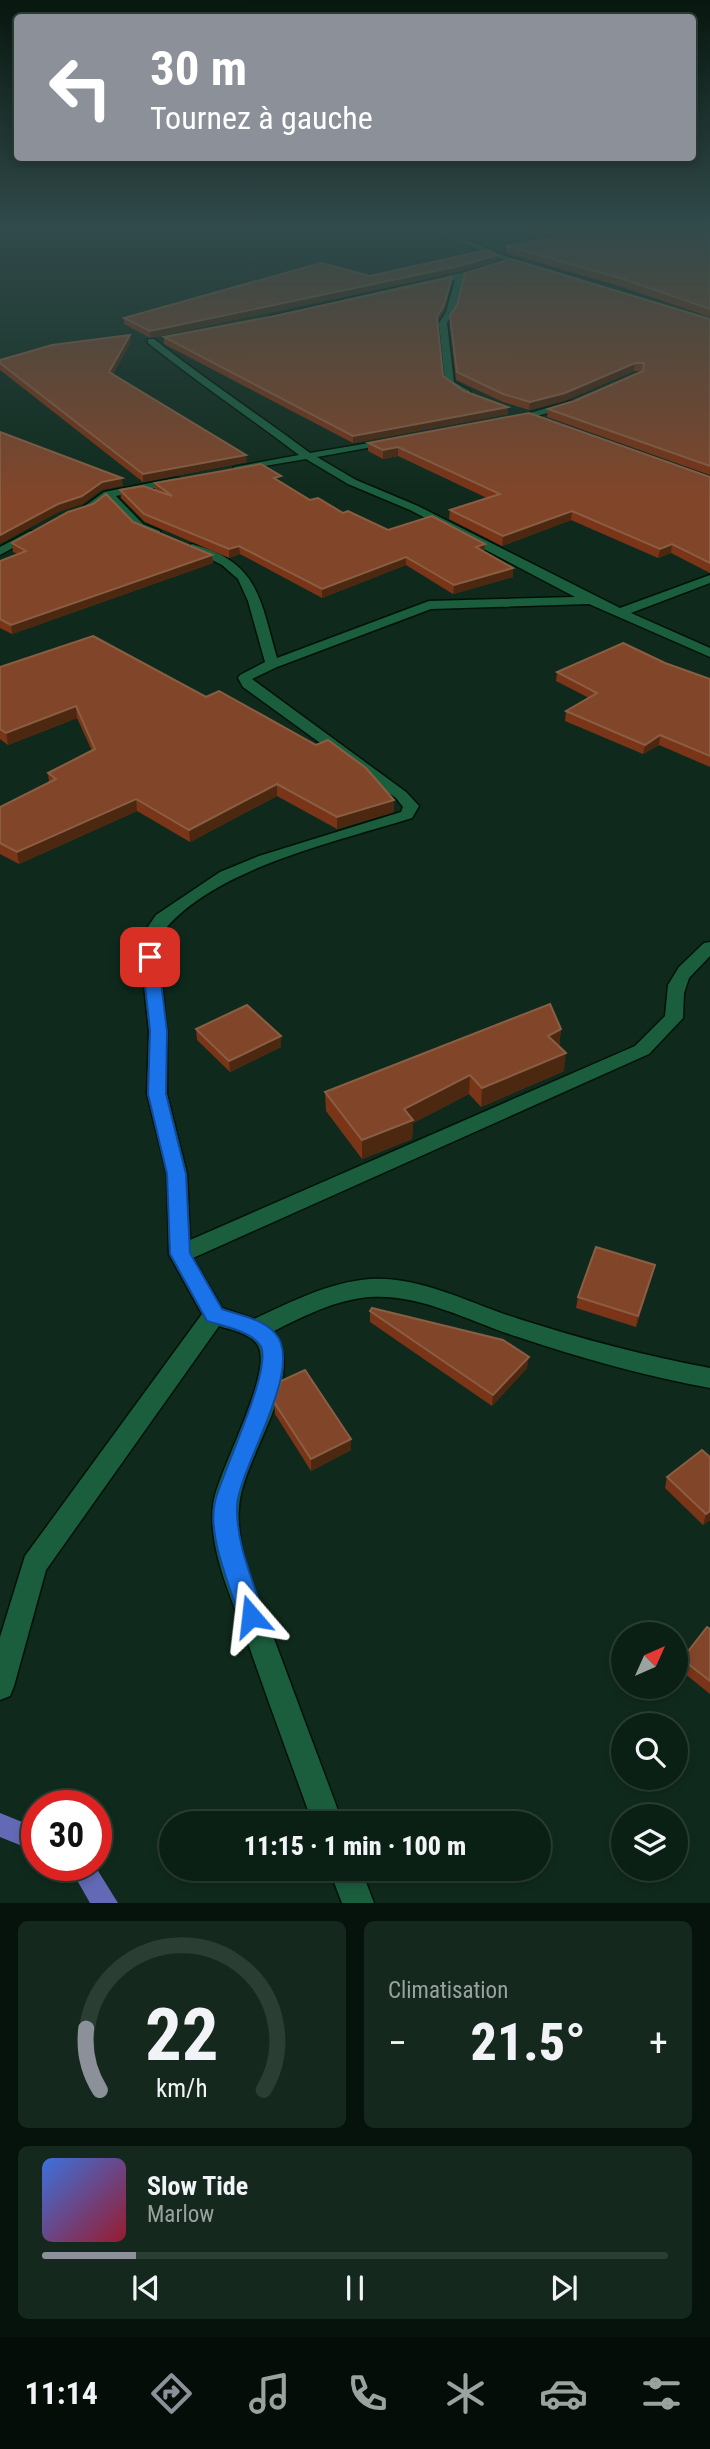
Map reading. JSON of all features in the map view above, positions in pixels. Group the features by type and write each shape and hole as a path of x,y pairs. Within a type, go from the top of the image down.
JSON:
{"street":[{"path":"259,320 274,317"},
{"path":"447,317 443,323 446,370 450,383 481,398"},
{"path":"162,340 152,341 196,377 214,386 309,457 352,482 414,508 591,600 710,653"},
{"path":"505,421 531,416 581,400"},
{"path":"506,407 544,421"},
{"path":"229,470 401,439"},
{"path":"76,512 88,508 108,494 189,478"},
{"path":"108,494 139,526 217,558 237,571 247,583 272,664"},
{"path":"0,552 46,526"},
{"path":"619,613 710,579"},
{"path":"323,1811 251,1616 228,1540 226,1504 264,1398 274,1355 269,1340 254,1329 215,1315 180,1254 177,1174 157,1094 158,1031 148,940 162,919 226,875 265,859 407,815 411,806 401,795 248,684 245,678 272,664 429,606 591,600"},
{"path":"180,1254 642,1050 674,1018 674,990 682,971 710,947"},
{"path":"254,1329 323,1297 372,1288 418,1295 520,1328 680,1373 710,1378"},
{"path":"0,1686 34,1565 215,1315"},
{"path":"350,1881 358,1903"}],"building":[{"path":"128,317 217,317 150,331 124,318"},
{"path":"270,317 437,317 443,376 464,391 508,407 353,436 164,337"},
{"path":"450,317 703,317 710,319 710,466 548,409 574,401 643,371 644,363 635,363 565,393 530,402 503,394 457,372"},
{"path":"130,335 109,372 246,455 143,474 0,363 0,360 52,345"},
{"path":"529,413 710,477 710,563 672,544 660,549 572,511 503,536 450,510 500,494 398,447 383,450 368,443"},
{"path":"0,432 122,478 102,482 82,496 58,504 0,535"},
{"path":"261,464 281,476 274,478 310,500 318,498 343,513 348,511 388,530 432,516 485,544 476,547 513,568 454,585 406,557 322,589 239,546 229,549 144,514 120,490 143,486 172,496 155,483"},
{"path":"106,494 133,522 212,555 11,625 0,619 0,561 26,551 12,543 68,512 93,504"},
{"path":"93,636 206,697 219,691 316,745 328,740 366,768 394,800 337,817 277,784 189,830 136,799 17,852 0,843 0,807 56,779 48,773 95,749 76,706 6,733 0,729 0,667"},
{"path":"623,643 665,663 710,679 710,756 660,735 645,745 566,711 597,693 557,672"},
{"path":"550,1004 561,1029 548,1036 566,1053 482,1088 470,1075 404,1109 413,1120 362,1140 325,1092"},
{"path":"247,1005 281,1036 229,1061 196,1029"},
{"path":"596,1247 655,1265 638,1316 578,1297"},
{"path":"372,1308 503,1340 529,1357 493,1395 370,1311"},
{"path":"305,1370 351,1439 311,1459 274,1402 281,1381"},
{"path":"702,1450 710,1457 710,1511 706,1514 667,1477"},
{"path":"707,1627 710,1629 710,1681 688,1664 688,1651"}],"waterway":[{"path":"0,1825 21,1834"},
{"path":"91,1881 105,1903"}],"route":[{"path":"150,957 158,1031 157,1094 177,1174 180,1254 215,1315 254,1329 269,1340 274,1355 264,1398 226,1504 228,1540 251,1616"}]}
